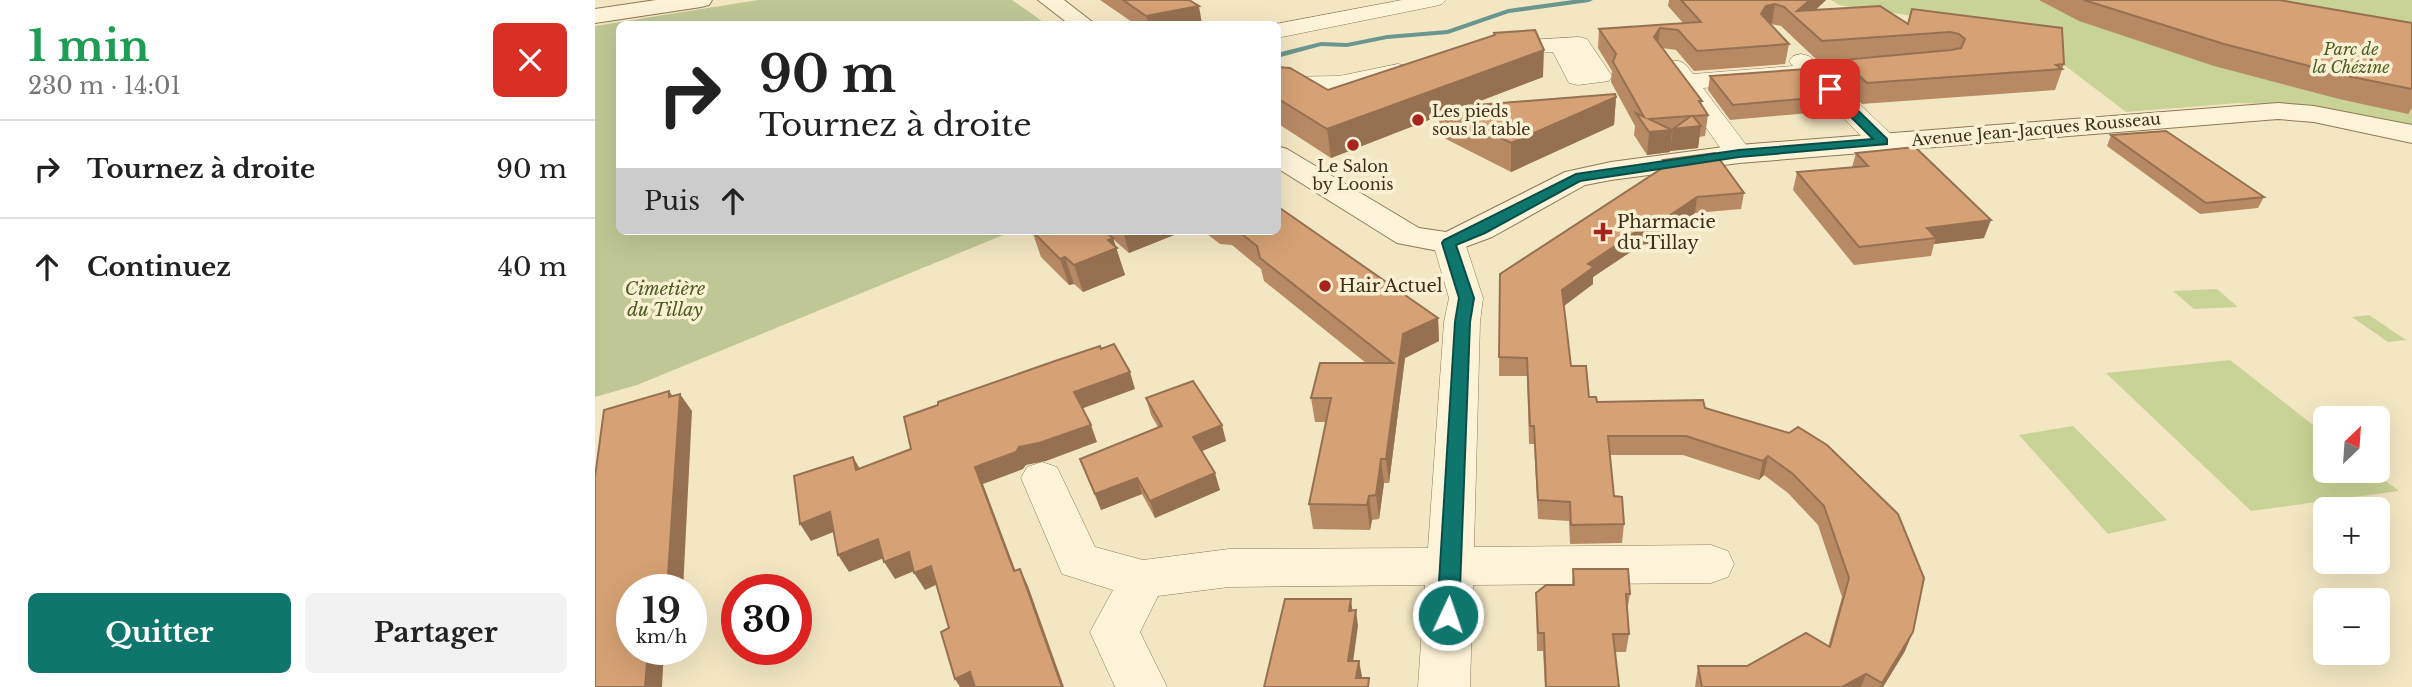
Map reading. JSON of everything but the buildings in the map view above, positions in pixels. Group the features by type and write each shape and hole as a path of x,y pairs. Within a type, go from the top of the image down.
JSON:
{"street":[{"path":"595,16 701,0"},
{"path":"1049,0 1079,21"},
{"path":"1281,30 1435,0"},
{"path":"1779,41 1883,142"},
{"path":"1473,52 1561,44"},
{"path":"1666,55 1739,154"},
{"path":"1686,82 1905,64"},
{"path":"1281,83 1344,85 1422,65"},
{"name":"Avenue Jean-Jacques Rousseau","path":"1449,243 1480,230 1576,178 1739,154 2278,111 2314,114 2412,134"},
{"name":"Avenue Jean-Jacques Rousseau","path":"2245,112 2412,149"},
{"path":"1287,161 1409,236 1449,243 1467,298 1462,322 1444,687"},
{"path":"1042,478 1078,561 1143,579 1229,568 1711,564"},
{"path":"1141,687 1115,632 1143,579"}],"green space":[{"name":"Cimetière du Tillay","path":"758,0 1012,0 1042,21 626,21"},
{"name":"Parc de la Chézine","path":"1831,0 2412,0 2412,130 2295,105 2238,103 2126,112 2021,32 1839,5"},
{"name":"Cimetière du Tillay","path":"616,23 616,235 1003,235 637,385 595,397 595,26"},
{"path":"2217,289 2238,307 2194,309 2173,291"},
{"path":"2369,315 2406,340 2388,342 2352,317"},
{"path":"2230,360 2313,425 2313,483 2388,483 2399,491 2355,497 2313,497 2313,503 2251,511 2106,373"},
{"path":"2073,426 2167,520 2108,534 2019,435"}],"waterway":[{"path":"1281,55 1321,44 1347,45 1387,37 1448,32 1508,11 1589,0"}],"place":[{"name":"Les pieds sous la table","path":"1418,120"},
{"name":"Le Salon by Loonis","path":"1353,145"},
{"name":"Pharmacie du Tillay","path":"1603,232"},
{"name":"Hair Actuel","path":"1325,286"}],"route":[{"path":"1448,615 1462,322 1467,298 1449,243 1480,230 1576,178 1739,154 1883,142 1830,89"}]}
